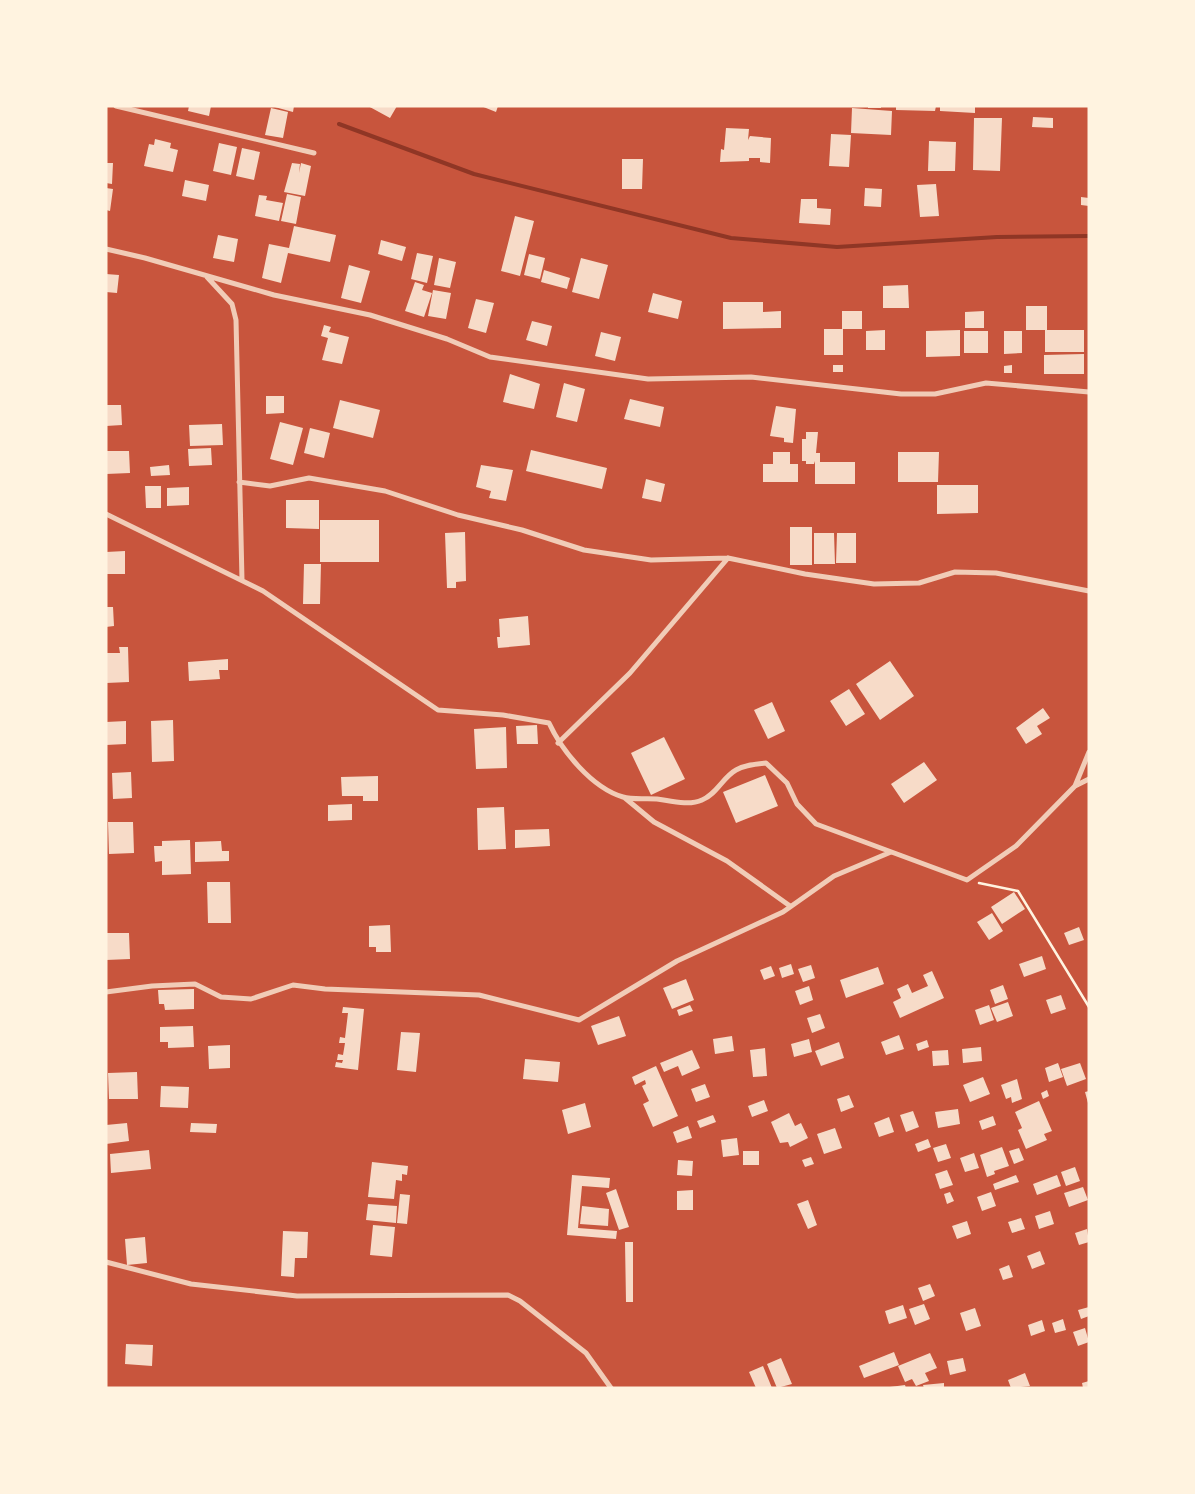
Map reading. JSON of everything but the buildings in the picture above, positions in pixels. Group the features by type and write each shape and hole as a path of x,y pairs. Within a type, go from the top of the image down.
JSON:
{"street":[{"path":"116,106 314,153"},
{"path":"106,249 145,258 282,297 370,315 447,339 490,357 648,379 751,377 901,394 935,394 986,383 1089,392"},
{"path":"207,277 232,304 236,320 242,580"},
{"path":"239,482 270,486 309,478 386,491 458,515 522,530 584,550 651,560 728,558 805,574 874,584 919,583 956,572 988,573 1089,591"},
{"path":"106,514 263,590 438,710 503,715 549,723 558,743 582,770 608,791 625,798 654,822 727,861 790,906"},
{"path":"558,743 630,674 728,558"},
{"path":"1075,786 1089,752"},
{"path":"625,798 645,798 683,803 702,801 720,787 734,770 766,763 787,783 797,804 816,824 967,880 1016,846 1075,786 1089,779"},
{"path":"106,992 152,986 195,984 221,997 251,998 293,985 325,989 479,995 579,1020 677,961 718,944 790,906 834,876 891,852"},
{"path":"106,1262 191,1284 297,1296 508,1295 520,1301 586,1353 611,1388"}],"path":[{"path":"967,880 1018,891 1089,1007"}],"waterway":[{"path":"339,124 474,174 731,238 837,247 997,237 1089,236"}]}
